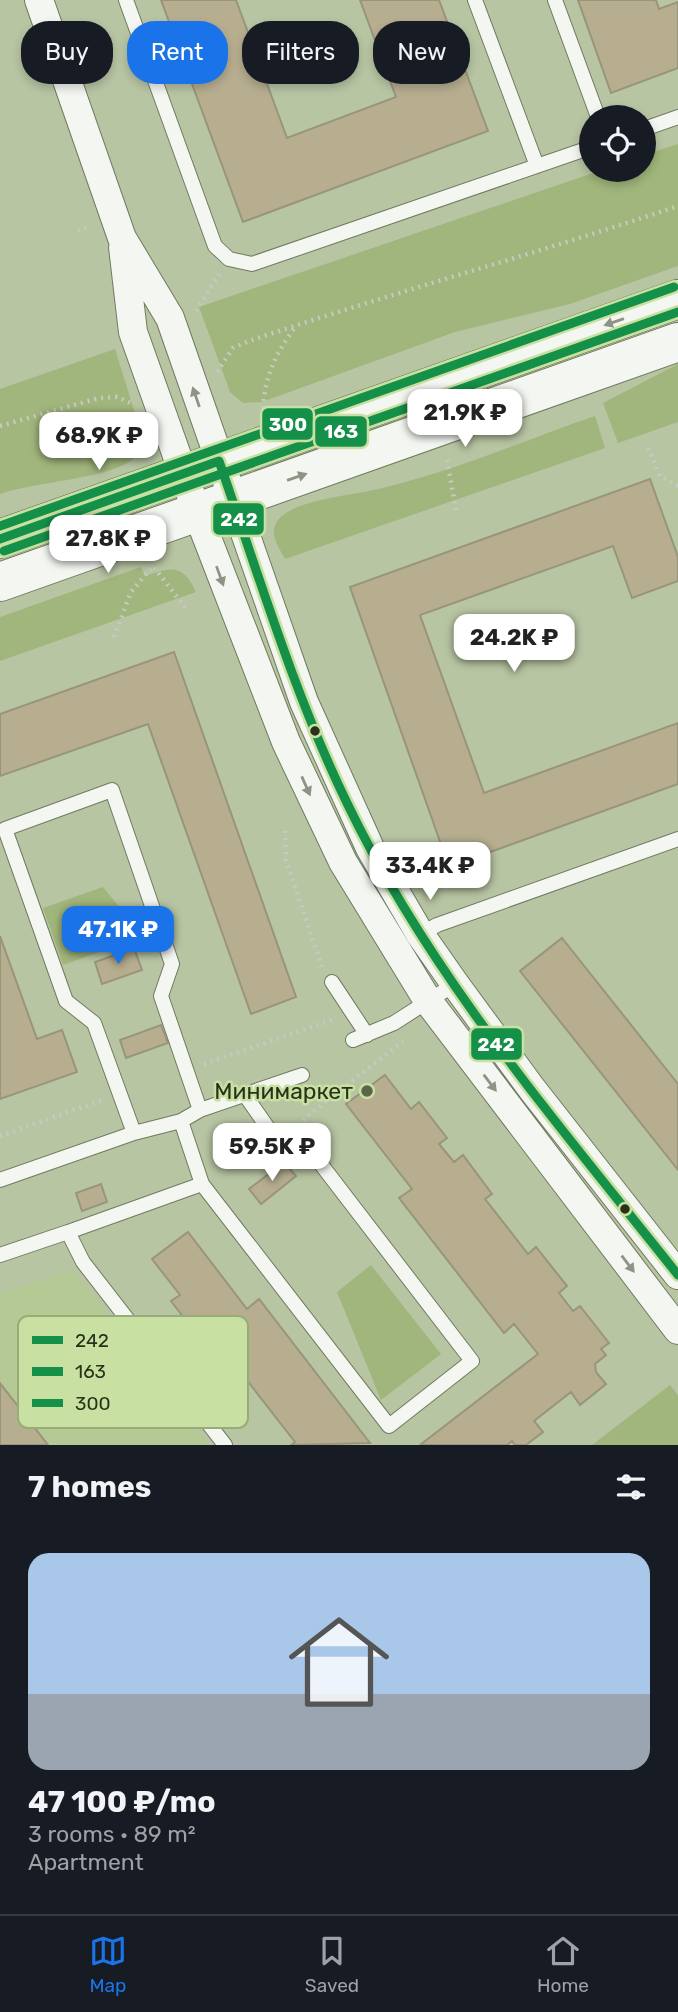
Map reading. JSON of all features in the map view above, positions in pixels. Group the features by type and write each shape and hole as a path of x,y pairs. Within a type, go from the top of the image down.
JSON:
{"main road":[{"path":"0,539 678,299"},
{"path":"0,582 678,342"}],"street":[{"path":"39,0 121,238 132,332 197,512 286,742 344,862 394,949 428,1001 678,1330"},
{"path":"121,238 170,318 304,702 370,848 420,934 454,984 532,1089 678,1275"}],"lane":[{"path":"127,0 215,246 229,259 252,264 579,151"},
{"path":"475,0 537,166"},
{"path":"555,0 594,105"},
{"path":"656,125 678,117"},
{"path":"134,1133 94,1023 66,1001 5,830 112,790 172,964 161,996 200,1111"},
{"path":"394,949 437,925 678,839"},
{"path":"332,982 352,1013 360,1037 394,1023 454,984"},
{"path":"0,1180 134,1133 181,1121 200,1111 302,1075"},
{"path":"181,1121 202,1184 389,1426 472,1361 307,1146 275,1138 245,1095"},
{"path":"0,1255 202,1184"},
{"path":"68,1232 83,1262 125,1316"},
{"path":"212,1428 225,1445"}],"path":[{"path":"212,381 233,348 296,325 678,206"},
{"path":"191,319 229,259"},
{"path":"263,408 269,369 296,325"},
{"path":"0,426 99,398 117,397 141,407"},
{"path":"649,448 660,476 678,486"},
{"path":"447,460 457,514"},
{"path":"114,637 131,592 153,566 188,611"},
{"path":"285,831 286,860 322,967 332,982"},
{"path":"186,1070 352,1013"},
{"path":"288,1141 306,1117 406,1039"},
{"path":"0,1136 120,1094"}],"shaded area":[{"path":"678,144 678,266 570,304 455,332 262,402 243,403 230,392 199,307 579,178 579,182 656,182 656,151"},
{"path":"115,349 142,436 137,455 105,472 0,494 0,389"},
{"path":"678,364 678,422 618,443 603,403"},
{"path":"595,416 605,448 285,559 275,540 274,530 278,520 306,504 423,477"},
{"path":"141,567 145,576 169,569 181,572 196,592 0,661 0,617"},
{"path":"103,887 143,936 63,965 43,908"},
{"path":"371,1265 441,1354 381,1400 337,1292"},
{"path":"73,1271 108,1316 18,1316 18,1428 196,1428 209,1445 0,1445 0,1293"},
{"path":"670,1385 678,1395 678,1445 592,1445"}],"building":[{"path":"161,0 236,0 244,21 242,84 267,84 287,138 396,97 391,84 470,83 488,131 243,222 192,84 228,84 228,21 169,21"},
{"path":"360,0 439,0 447,21 373,21 373,35"},
{"path":"578,0 656,0 659,9 678,2 678,68 611,93"},
{"path":"650,479 678,557 678,581 632,598 613,546 420,615 484,793 678,723 678,784 449,867 350,587"},
{"path":"174,652 296,997 251,1014 148,724 0,776 0,714"},
{"path":"0,936 37,1039 62,1030 77,1072 0,1099"},
{"path":"562,938 678,1084 678,1170 520,971"},
{"path":"134,948 142,970 102,984 95,962"},
{"path":"161,1025 168,1043 126,1058 120,1040"},
{"path":"385,1075 411,1109 419,1102 447,1138 439,1144 454,1162 463,1155 492,1194 485,1199 528,1254 536,1247 567,1286 559,1293 573,1311 580,1306 609,1343 601,1349 606,1355 595,1364 596,1372 606,1384 580,1405 571,1392 534,1421 543,1432 526,1445 515,1445 512,1441 507,1445 420,1445 538,1354 514,1324 504,1333 399,1198 412,1189 346,1104"},
{"path":"284,1162 296,1176 261,1204 249,1189"},
{"path":"101,1184 107,1202 82,1211 76,1193"},
{"path":"188,1232 247,1309 259,1299 370,1443 291,1445 295,1442 248,1384 248,1316 183,1316 171,1301 180,1295 152,1259"},
{"path":"0,1383 18,1406 18,1428 35,1428 48,1445 0,1445"}],"transit line":[{"name":"300","path":"0,526 674,287"},
{"name":"163","path":"4,551 678,312"},
{"name":"242","path":"0,539 219,461 310,720 347,803 380,867 417,929 499,1048 678,1275"}],"place":[{"name":"Минимаркет","path":"367,1091"}]}
